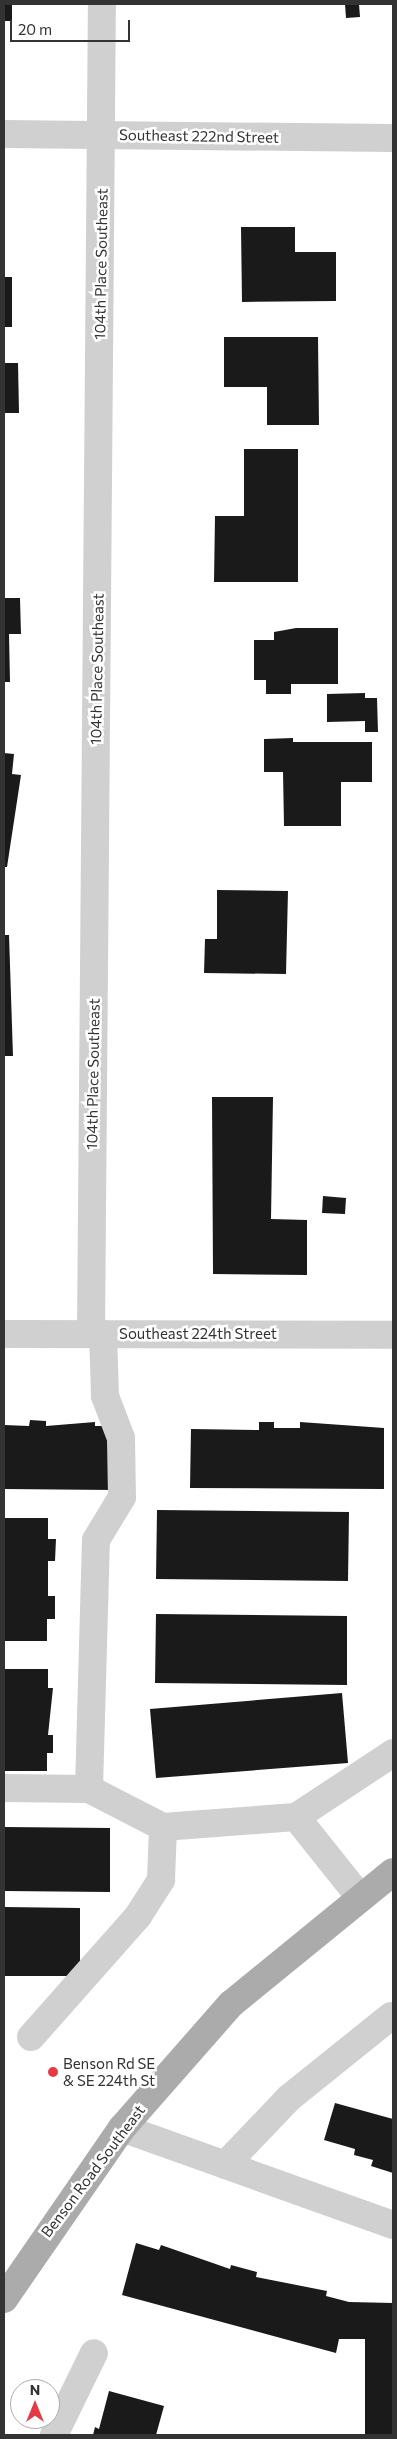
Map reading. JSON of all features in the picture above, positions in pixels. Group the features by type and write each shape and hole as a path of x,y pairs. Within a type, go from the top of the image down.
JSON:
{"main road":[{"name":"Benson Road Southeast","path":"4,2299 122,2128 231,2004 359,1896 393,1872"}],"street":[{"name":"104th Place Southeast","path":"89,1789 96,1540 122,1497 121,1438 104,1396 97,1334 102,4"},
{"name":"Southeast 222nd Street","path":"4,134 393,138"},
{"name":"Southeast 224th Street","path":"4,1334 393,1335"},
{"path":"4,1788 89,1789 163,1826 296,1817 393,1753"},
{"path":"296,1817 359,1896"},
{"path":"31,2037 138,1916 162,1880 163,1826"},
{"path":"225,2165 289,2098 391,2016"},
{"path":"122,2128 393,2225"},
{"path":"54,2435 94,2353"}],"building":[{"path":"4,4 12,4 12,21 4,21"},
{"path":"345,4 359,4 360,17 346,18"},
{"path":"241,227 295,227 295,252 336,252 336,301 242,302"},
{"path":"4,277 12,277 12,327 4,327"},
{"path":"224,337 318,337 319,425 267,425 267,387 224,387"},
{"path":"4,363 18,363 19,413 4,413"},
{"path":"244,449 298,449 298,582 214,582 215,516 244,516"},
{"path":"4,598 20,598 21,634 9,634 10,682 4,682"},
{"path":"296,628 338,628 338,684 291,684 291,694 266,694 266,680 254,680 254,640 274,640 274,632"},
{"path":"365,693 365,698 377,698 378,732 365,732 365,721 327,722 327,694"},
{"path":"293,738 293,742 372,742 372,782 341,782 341,826 284,826 283,772 264,772 264,739"},
{"path":"4,753 14,754 12,774 21,775 7,867 4,867"},
{"path":"217,890 288,891 286,974 204,973 205,939 217,939"},
{"path":"4,935 9,935 13,1056 4,1056"},
{"path":"212,1097 273,1097 271,1219 307,1220 307,1275 213,1274"},
{"path":"323,1196 346,1198 345,1214 322,1213"},
{"path":"30,1420 46,1421 46,1426 95,1422 95,1426 112,1426 113,1490 4,1489 4,1425 29,1426"},
{"path":"259,1422 274,1422 274,1428 300,1428 300,1422 384,1428 384,1489 190,1488 191,1429 259,1430"},
{"path":"157,1510 349,1512 348,1581 156,1579"},
{"path":"4,1518 48,1518 48,1539 56,1539 55,1561 48,1561 48,1596 55,1596 55,1619 47,1619 47,1641 4,1641"},
{"path":"156,1614 347,1616 347,1685 155,1683"},
{"path":"4,1669 48,1669 48,1688 53,1688 48,1735 53,1735 53,1753 47,1753 47,1771 4,1771"},
{"path":"342,1693 348,1763 156,1778 150,1709"},
{"path":"4,1827 110,1828 110,1892 4,1891"},
{"path":"4,1907 80,1908 80,1976 4,1976"},
{"path":"335,2103 393,2119 393,2173 371,2166 373,2160 354,2155 355,2149 324,2140"},
{"path":"136,2243 159,2250 161,2245 230,2269 231,2265 257,2272 256,2277 327,2291 326,2296 349,2302 393,2303 393,2435 365,2435 365,2339 339,2339 336,2353 122,2295"},
{"path":"109,2391 164,2406 156,2435 93,2435 95,2427 99,2429"}],"place":[{"name":"Benson Rd SE & SE 224th St","path":"53,2072"}]}
